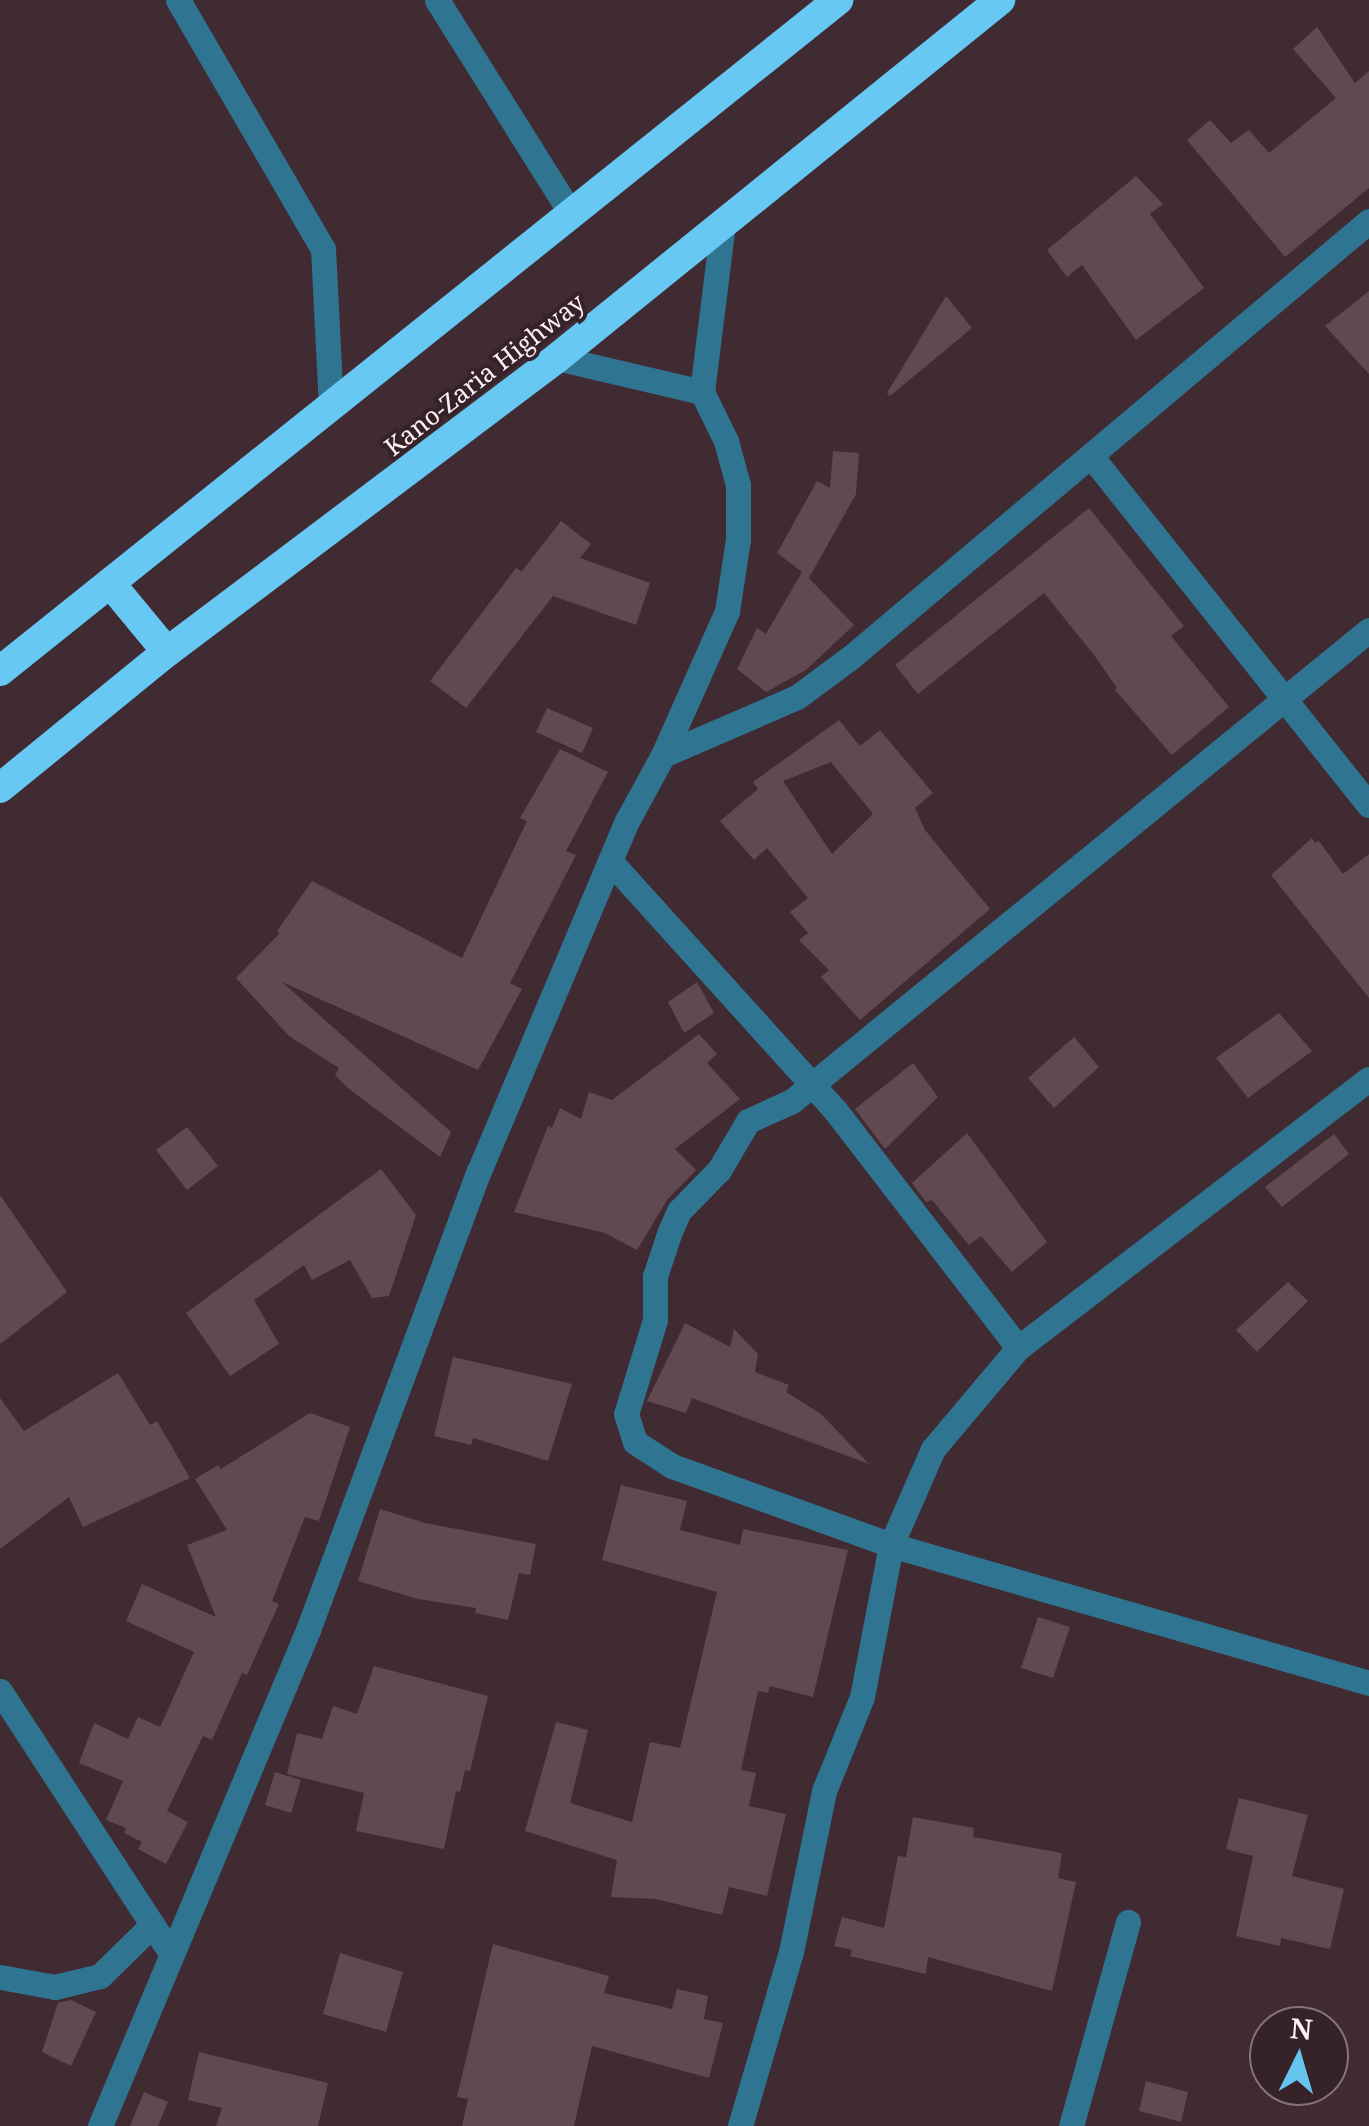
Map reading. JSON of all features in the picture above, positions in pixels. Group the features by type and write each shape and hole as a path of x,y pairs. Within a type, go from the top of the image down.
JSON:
{"highway":[{"path":"0,671 838,0"},
{"name":"Kano-Zaria Highway","path":"0,788 167,652 557,358 1000,0"},
{"path":"110,583 167,652"}],"street":[{"path":"178,0 324,248 331,406"},
{"path":"436,0 571,214"},
{"path":"663,755 796,697 851,658 1369,222"},
{"path":"100,2126 308,1630 479,1171 610,861 728,611 738,539 738,485 726,441 702,392 723,224"},
{"path":"557,358 702,392"},
{"path":"1091,456 1369,804"},
{"path":"1369,630 792,1102 748,1121 719,1170 679,1211 655,1276 655,1320 626,1414 635,1442 672,1466 891,1546 1369,1683"},
{"path":"610,861 812,1085 1018,1348"},
{"path":"740,2126 791,1952 824,1791 862,1698 891,1546 933,1449 1018,1348 1369,1079"},
{"path":"0,1690 171,1954"},
{"path":"1071,2126 1128,1922"},
{"path":"0,1977 55,1987 100,1976 152,1925"}],"building":[{"path":"1317,27 1355,83 1369,71 1369,188 1285,257 1187,140 1210,120 1231,143 1249,130 1269,153 1336,98 1293,49"},
{"path":"1136,176 1163,204 1150,214 1204,288 1136,340 1082,265 1067,277 1047,250"},
{"path":"1369,291 1369,374 1325,326"},
{"path":"946,296 972,328 890,396 887,393"},
{"path":"833,451 859,453 856,494 809,578 806,575 854,625 806,670 766,692 737,669 757,628 766,634 802,572 777,553 817,481 830,488"},
{"path":"1089,508 1184,626 1171,636 1229,707 1172,755 1115,690 1094,655 1044,593 918,694 895,665"},
{"path":"561,521 591,544 580,558 650,583 636,625 553,596 466,708 430,681 516,568 522,571"},
{"path":"547,708 593,728 582,753 536,732"},
{"path":"839,720 860,746 880,730 933,793 915,808 925,830 990,909 860,1020 821,977 829,970 799,940 808,933 790,912 808,898 767,848 754,860 720,821 758,789 753,782","holes":["831,762 873,814 832,854 783,781"]},
{"path":"560,749 608,772 566,851 576,855 510,983 522,989 478,1070 282,982 451,1132 440,1157 349,1089 335,1075 339,1068 289,1036 236,978 280,933 277,931 312,881 462,958 527,821 520,818"},
{"path":"1312,838 1315,843 1319,841 1343,874 1369,854 1369,998 1271,875"},
{"path":"697,982 714,1013 684,1033 668,1002"},
{"path":"1279,1013 1312,1051 1248,1098 1216,1058"},
{"path":"699,1034 717,1054 707,1063 740,1099 675,1149 696,1170 667,1200 637,1250 605,1233 514,1212 548,1126 552,1128 560,1108 581,1119 589,1092 612,1100"},
{"path":"1074,1037 1099,1067 1054,1108 1028,1078"},
{"path":"913,1063 938,1097 885,1149 855,1109"},
{"path":"187,1127 218,1166 187,1190 156,1150"},
{"path":"967,1133 1047,1242 1012,1272 981,1236 969,1245 932,1200 926,1202 912,1183"},
{"path":"1334,1134 1349,1154 1282,1207 1265,1187"},
{"path":"381,1169 416,1215 389,1296 372,1298 350,1260 312,1280 304,1265 254,1300 279,1344 230,1376 186,1313"},
{"path":"0,1195 67,1292 0,1344"},
{"path":"1288,1282 1308,1301 1257,1352 1236,1330"},
{"path":"685,1323 730,1347 734,1329 758,1354 755,1372 789,1385 786,1392 821,1414 869,1464 692,1398 686,1413 647,1401"},
{"path":"453,1357 572,1384 548,1461 473,1438 471,1445 434,1436"},
{"path":"118,1373 150,1425 157,1421 190,1478 83,1527 69,1497 0,1549 0,1398 24,1431"},
{"path":"310,1413 350,1427 319,1521 305,1517 272,1601 279,1604 247,1675 242,1673 212,1740 203,1736 167,1811 188,1822 166,1864 138,1849 142,1842 124,1833 126,1828 106,1820 123,1781 79,1763 94,1723 128,1739 138,1717 160,1727 194,1652 126,1621 142,1584 216,1617 187,1545 227,1530 195,1479 218,1465 221,1469"},
{"path":"621,1485 687,1501 680,1530 740,1545 743,1529 848,1550 813,1697 770,1686 768,1693 758,1691 741,1770 756,1773 749,1806 786,1814 767,1896 729,1887 722,1915 656,1899 611,1897 617,1860 525,1831 556,1722 588,1730 570,1803 632,1822 650,1742 680,1748 717,1592 602,1560"},
{"path":"380,1509 425,1523 536,1544 530,1575 519,1573 508,1620 475,1613 476,1608 418,1599 358,1581"},
{"path":"1038,1617 1070,1627 1053,1678 1021,1668"},
{"path":"374,1666 488,1696 470,1771 465,1770 460,1792 456,1791 444,1849 356,1831 364,1793 287,1774 297,1733 322,1739 333,1706 357,1714"},
{"path":"275,1772 301,1780 291,1813 265,1805"},
{"path":"1239,1798 1308,1815 1292,1876 1344,1889 1330,1949 1281,1938 1280,1946 1236,1936 1253,1856 1226,1849"},
{"path":"913,1817 974,1828 973,1837 1062,1853 1058,1878 1076,1882 1052,1991 928,1957 926,1974 850,1956 852,1950 834,1946 842,1917 884,1928 898,1856 906,1857"},
{"path":"493,1944 609,1976 604,1993 672,2009 677,1989 708,1996 704,2019 723,2023 709,2078 592,2046 574,2126 462,2126 468,2099 457,2097"},
{"path":"340,1953 403,1972 386,2032 323,2014"},
{"path":"71,2000 96,2012 71,2066 42,2052 58,2003"},
{"path":"199,2052 328,2083 318,2126 216,2126 222,2108 188,2100"},
{"path":"1146,2081 1188,2092 1181,2122 1139,2111"},
{"path":"144,2092 168,2102 158,2126 130,2126"}]}
